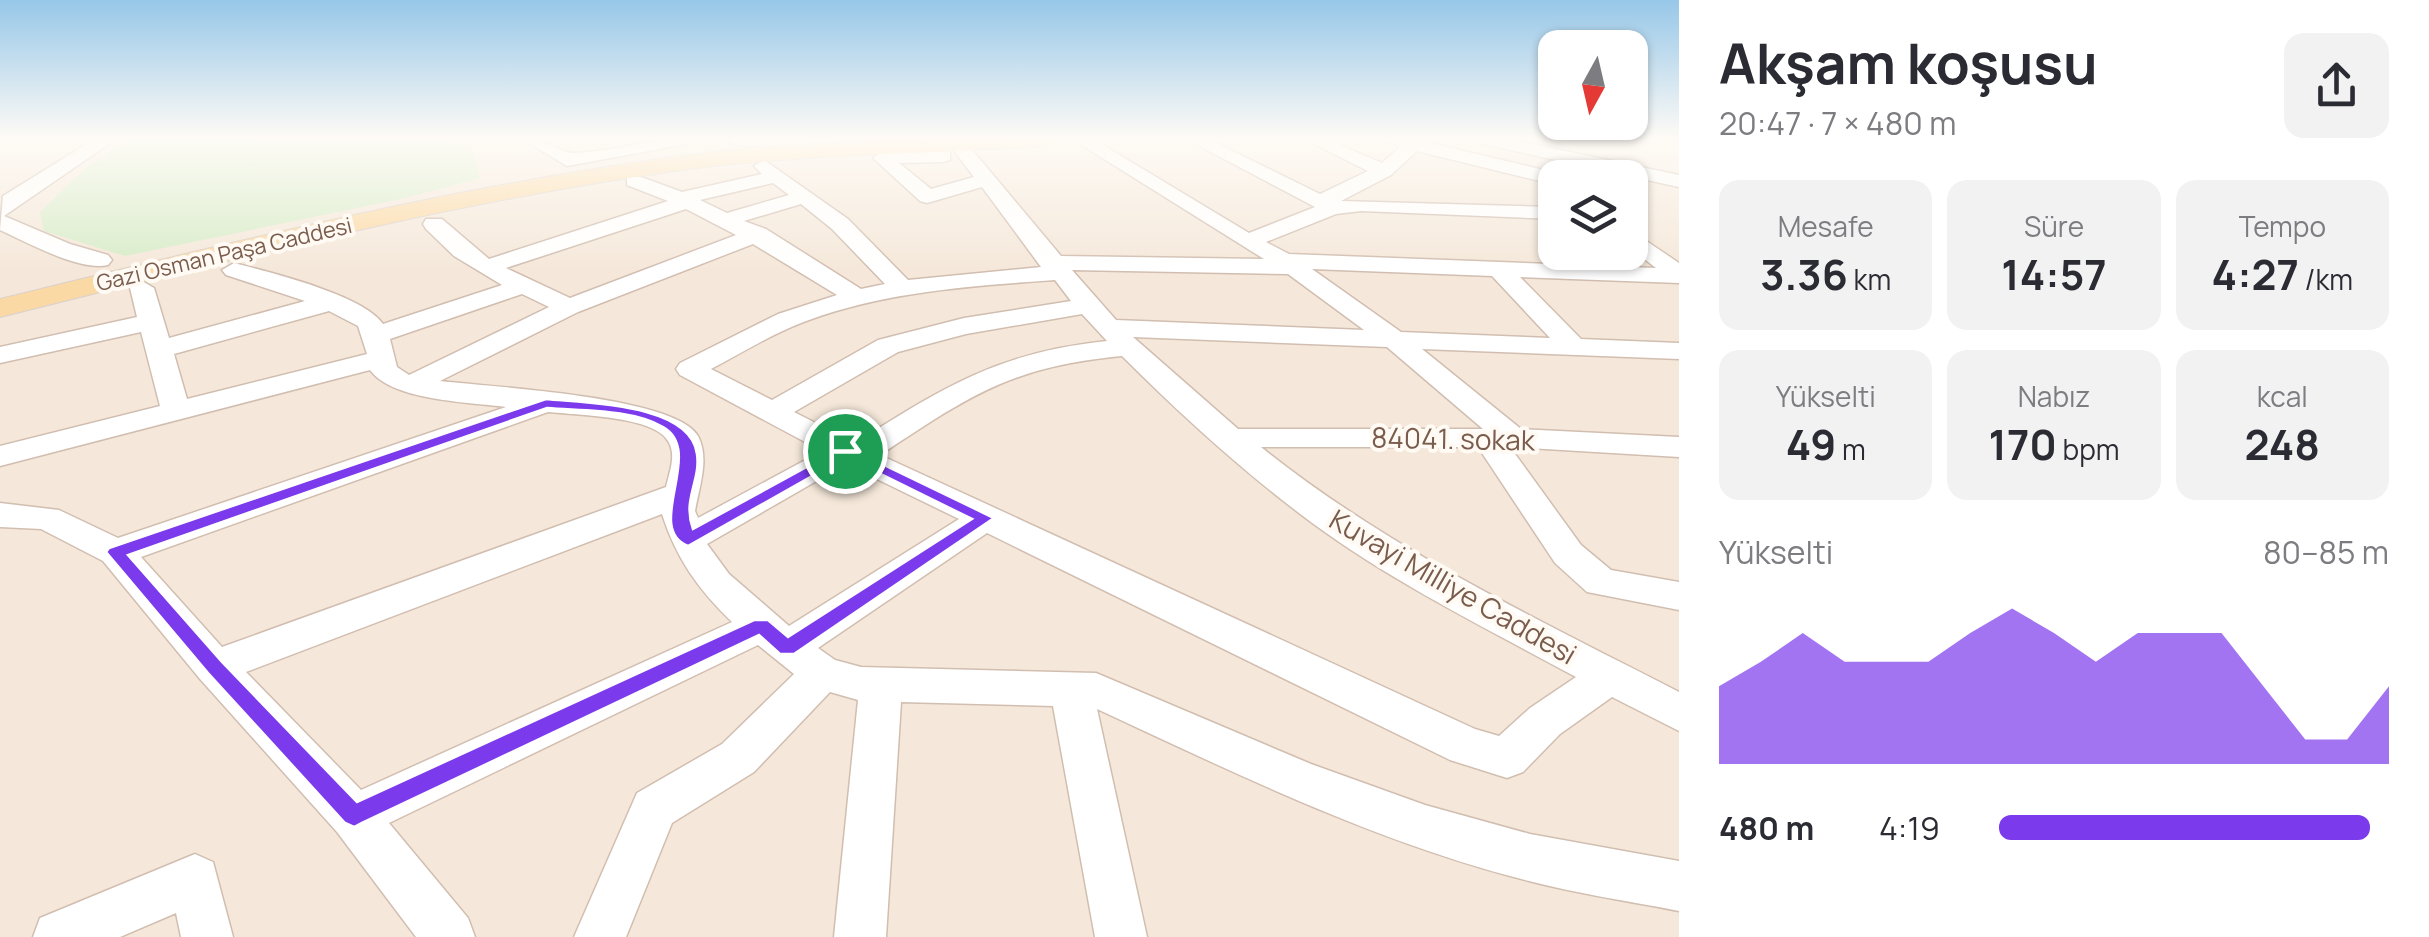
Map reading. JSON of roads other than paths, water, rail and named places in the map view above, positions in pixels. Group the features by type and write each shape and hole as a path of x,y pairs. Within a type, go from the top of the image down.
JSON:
{"main road":[{"name":"Gazi Osman Paşa Caddesi","path":"0,290 496,183"},
{"name":"Gazi Osman Paşa Caddesi","path":"0,308 378,218 561,183"}],"street":[{"path":"0,210 36,183"},
{"path":"639,183 687,199 758,234 855,296"},
{"path":"486,268 735,183"},
{"path":"785,183 840,224 902,288"},
{"name":"Kuvayi Milliye Caddesi","path":"986,183 1108,327 1226,438 1312,506 1420,575 1679,713"},
{"path":"1152,183 1289,264 1395,340 1500,438 1568,554 1600,582 1679,596"},
{"path":"1282,183 1332,208"},
{"path":"1332,208 1330,196 1359,183"},
{"path":"725,220 804,197"},
{"path":"1248,242 1332,208 1538,212"},
{"path":"0,222 62,250 100,260"},
{"path":"434,224 443,236 486,268 569,307"},
{"path":"413,384 569,307 758,234"},
{"path":"1648,252 1679,275"},
{"path":"1610,676 1545,721 1508,758 1466,746 851,453 690,369 796,316 855,296 1055,268 1289,264 1679,275"},
{"path":"234,270 332,302 368,321 384,370 395,380 628,412 669,424 682,436 689,454 678,512 688,540 716,584 790,649 862,684 1096,690 1298,780 1425,827 1530,858 1679,886"},
{"path":"1500,270 1574,347"},
{"path":"0,456 176,411 379,347 525,285"},
{"path":"142,288 176,411"},
{"path":"161,349 332,302"},
{"path":"0,355 149,322"},
{"path":"772,412 888,346 964,326 1108,327 1679,351"},
{"path":"688,540 956,393 1011,368 1064,354 1108,327"},
{"path":"116,552 546,403"},
{"name":"84041. sokak","path":"1226,438 1500,438 1679,447"},
{"path":"215,668 681,494"},
{"path":"0,515 47,518 116,552 215,668 354,816 449,937"},
{"path":"354,816 790,649 986,518"},
{"path":"600,937 654,808 738,758 790,649"},
{"path":"860,937 881,684"},
{"path":"1071,689 1121,937"},
{"path":"59,937 195,879 207,937"}]}
